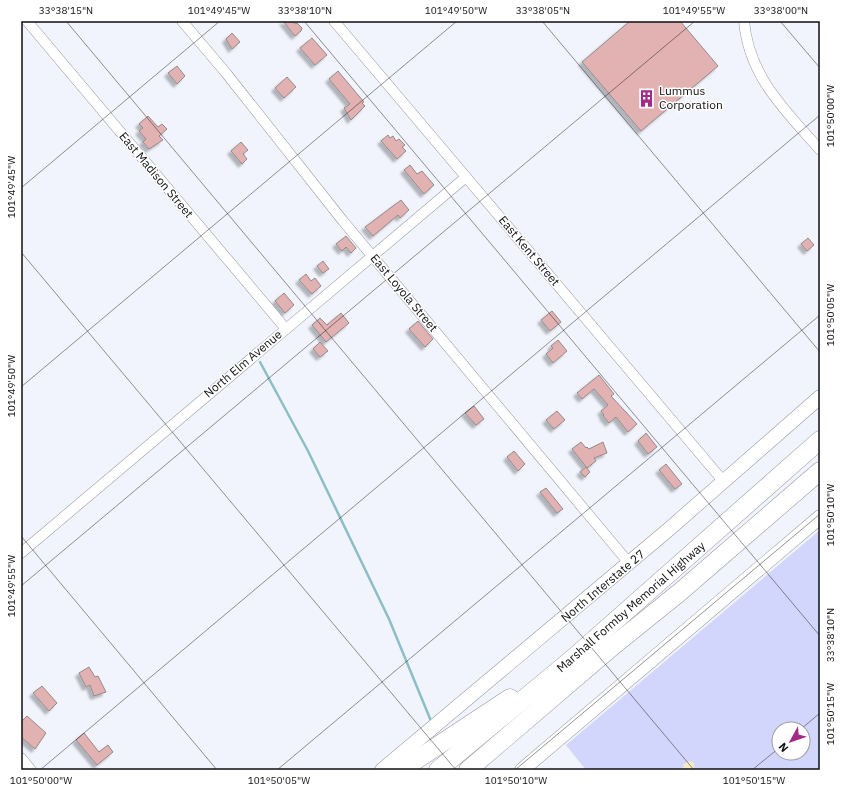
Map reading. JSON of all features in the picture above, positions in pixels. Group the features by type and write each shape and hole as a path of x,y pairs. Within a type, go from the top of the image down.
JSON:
{"highway":[{"name":"Marshall Formby Memorial Highway","path":"438,770 572,659 820,440"},
{"name":"Marshall Formby Memorial Highway","path":"468,770 613,646 668,602 820,471"},
{"path":"486,770 517,740 649,624 668,602"},
{"path":"401,770 541,676 572,659"}],"main road":[{"name":"North Interstate 27","path":"382,770 724,482 820,397"},
{"path":"522,770 820,516"}],"street":[{"name":"East Madison Street","path":"27,21 286,329"},
{"name":"East Loyola Street","path":"182,21 373,256 629,562"},
{"name":"East Kent Street","path":"334,21 724,482"},
{"path":"744,21 748,48 762,79 820,150"},
{"name":"North Elm Avenue","path":"21,553 466,177"},
{"path":"21,758 31,770"}],"shaded area":[{"path":"820,530 820,770 586,770 566,745"}],"sand":[{"path":"689,761 694,763 694,770 682,770 684,764"}],"building":[{"path":"283,21 293,21 295,24 297,23 302,28 301,31 295,36"},
{"name":"Lummus Corporation","path":"630,21 680,21 718,66 641,131 582,62"},
{"path":"232,33 240,42 232,49 226,39"},
{"path":"312,38 327,55 315,65 300,48"},
{"path":"177,66 185,76 177,84 168,73"},
{"path":"338,71 364,102 362,103 365,106 351,120 344,108 350,104 329,79"},
{"path":"287,77 296,87 284,98 275,88"},
{"path":"148,116 158,127 162,124 167,129 159,136 163,140 149,149 143,142 146,139 139,131 143,128 139,124"},
{"path":"388,135 390,138 393,136 396,141 399,139 405,145 402,147 406,151 397,159 381,141"},
{"path":"241,142 248,150 243,154 247,159 242,164 231,151"},
{"path":"410,165 417,174 422,171 434,185 424,194 404,170"},
{"path":"401,200 409,210 400,218 398,215 373,236 365,227"},
{"path":"346,236 356,248 351,253 346,247 342,251 336,244"},
{"path":"808,238 814,245 807,251 801,244"},
{"path":"323,261 329,269 323,273 317,266"},
{"path":"306,274 311,281 315,278 321,286 312,294 299,280"},
{"path":"284,293 294,305 285,313 275,301"},
{"path":"552,311 561,322 550,331 541,320"},
{"path":"341,313 349,323 326,342 312,325 320,318 327,325"},
{"path":"418,321 433,339 425,347 409,329"},
{"path":"558,340 567,351 553,363 546,354 553,348 551,346"},
{"path":"320,342 328,351 320,357 313,349"},
{"path":"599,375 614,394 611,396 637,424 628,432 616,417 609,423 603,416 604,415 601,411 608,405 594,389 582,399 577,393"},
{"path":"474,406 484,419 476,425 465,413"},
{"path":"557,411 565,420 554,429 546,420"},
{"path":"646,433 657,447 648,454 638,441"},
{"path":"581,442 586,448 587,447 589,449 603,442 607,453 594,458 596,461 587,468 572,449"},
{"path":"514,451 525,464 518,471 507,457"},
{"path":"666,464 682,484 675,489 659,470"},
{"path":"586,467 590,472 585,477 580,472"},
{"path":"546,488 563,509 557,513 540,492"},
{"path":"89,667 95,677 98,676 106,692 94,696 90,685 86,687 79,673"},
{"path":"42,686 57,703 49,711 33,693"},
{"path":"27,716 46,733 35,749 21,737 21,722"},
{"path":"84,733 99,752 108,745 113,752 97,765 76,740"}],"waterway":[{"path":"260,362 308,451 389,619 431,721"}],"place":[{"name":"Lummus Corporation","path":"646,98"}]}
